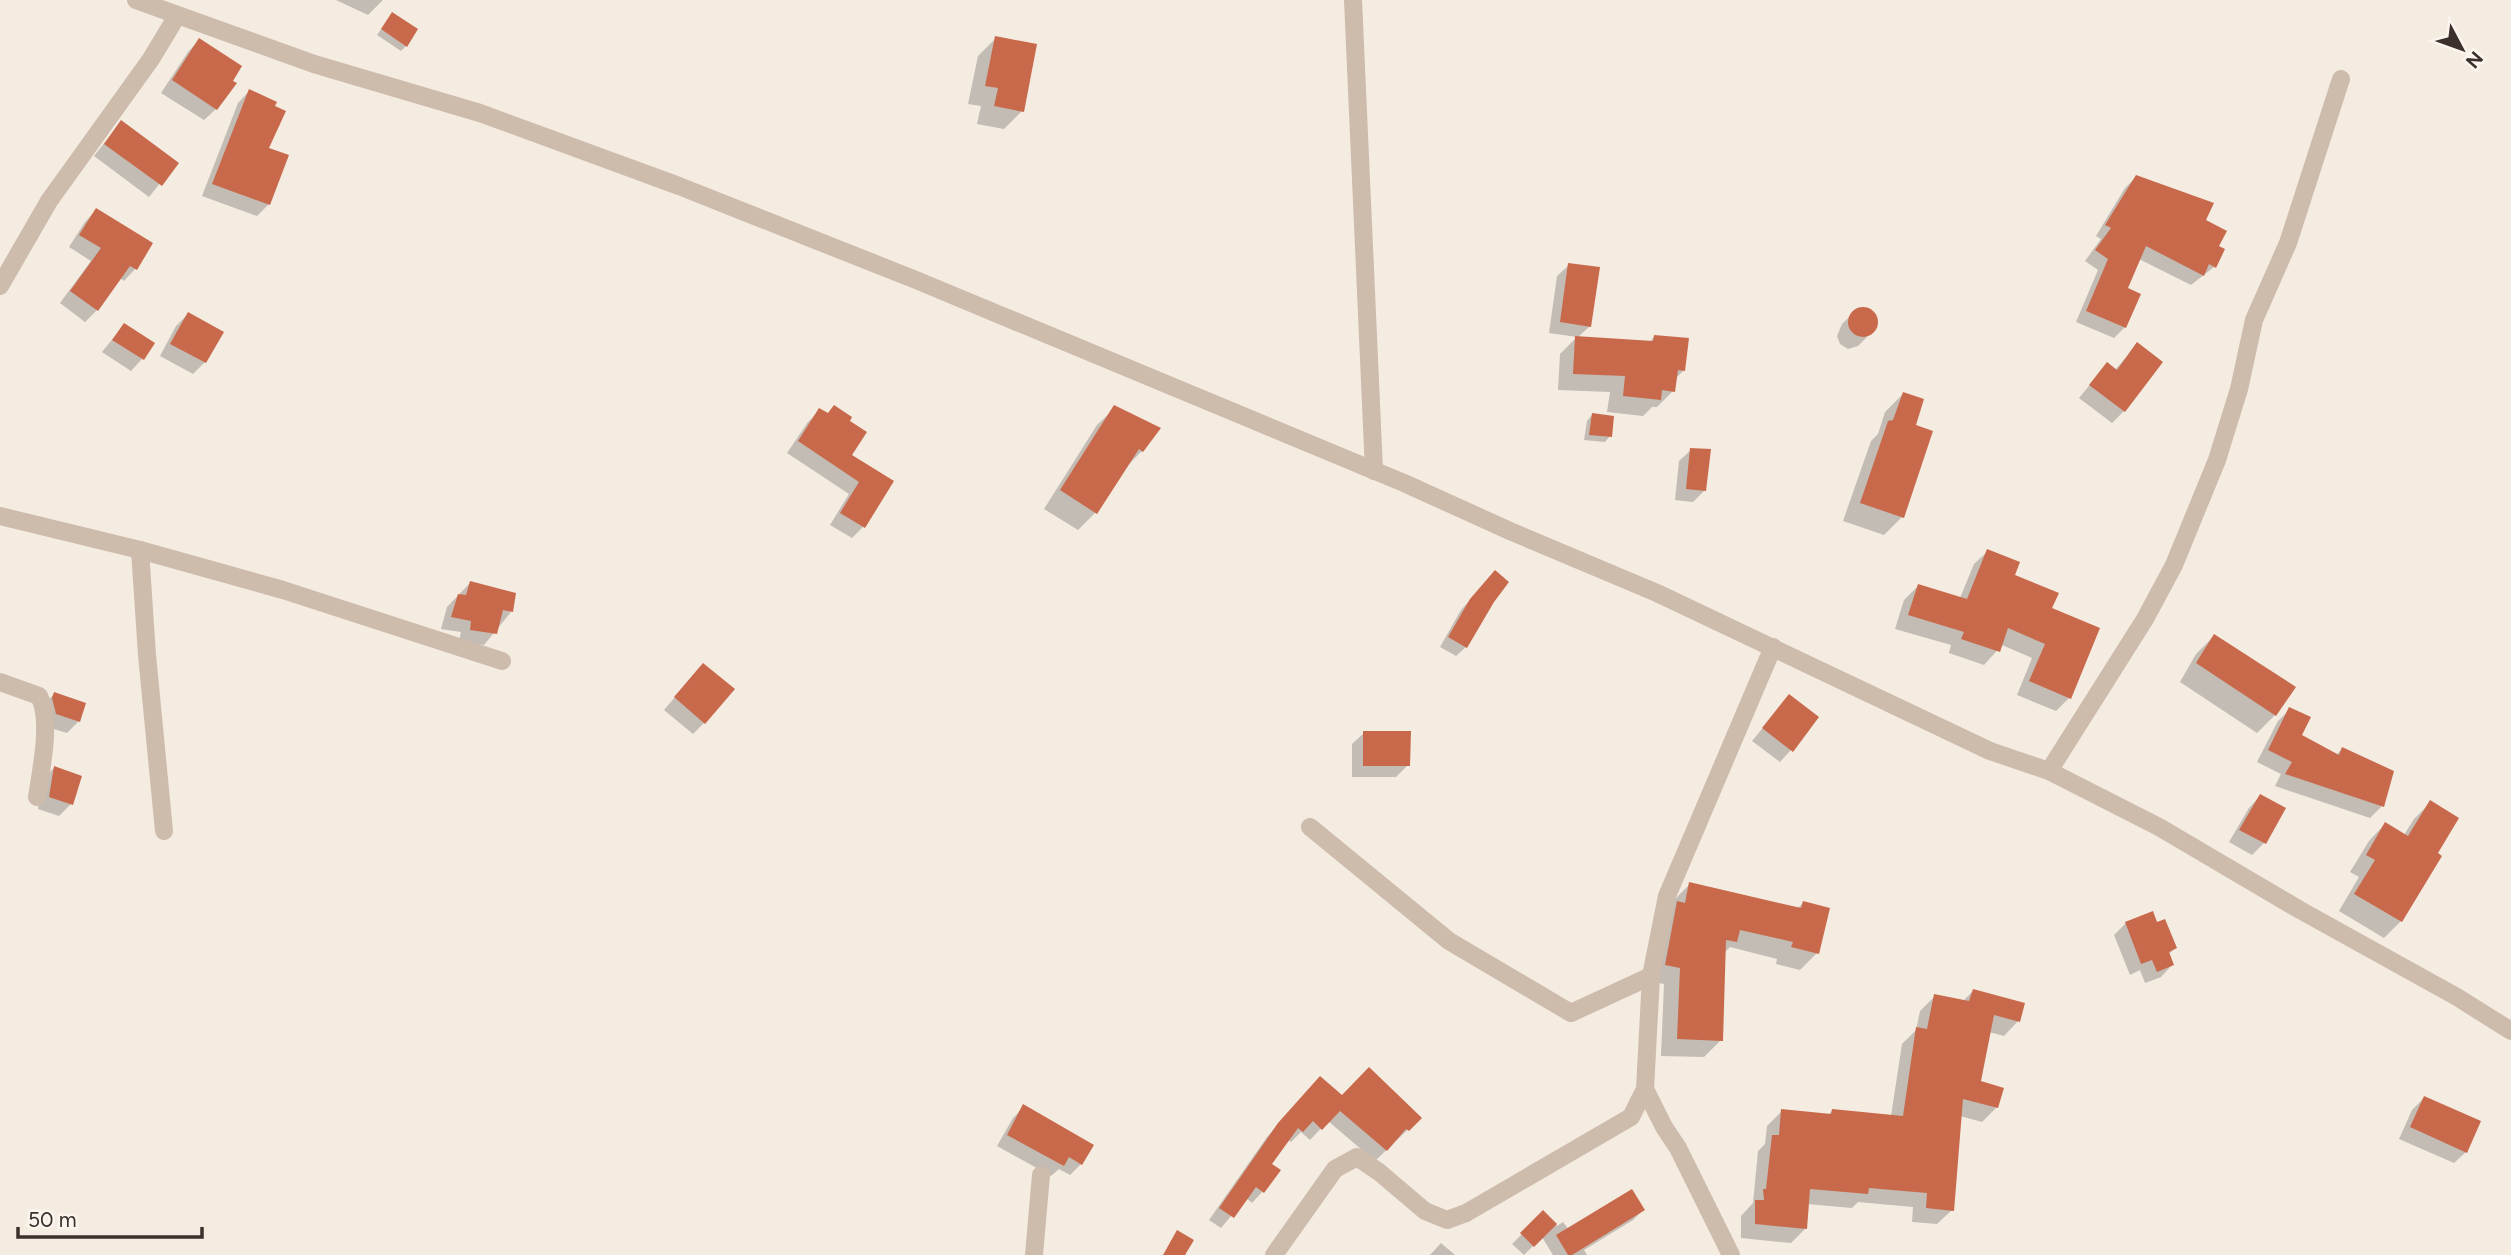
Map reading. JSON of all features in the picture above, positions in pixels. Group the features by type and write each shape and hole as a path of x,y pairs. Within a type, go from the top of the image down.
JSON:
{"street":[{"path":"136,0 314,64 480,113 679,186 916,280 1374,471 1657,593 1990,751 2049,771 2159,827 2300,911 2457,997 2511,1031"},
{"path":"1353,0 1374,471"},
{"path":"0,286 49,201 151,59 177,16"},
{"path":"2049,771 2145,619 2174,565 2217,460 2239,389 2254,320 2288,243 2341,79"},
{"path":"0,516 140,550 283,590 502,661"},
{"path":"140,550 164,831"},
{"path":"1274,1255 1335,1169 1357,1157 1425,1211 1447,1220 1466,1213 1631,1117 1645,1089 1651,976 1667,896 1773,647"},
{"path":"0,682 38,696 44,706 37,797"},
{"path":"1310,827 1450,941 1571,1013 1651,976"},
{"path":"1645,1089 1664,1128 1678,1148 1731,1255"},
{"path":"1034,1255 1041,1175"}],"building":[{"path":"392,12 418,29 407,47 381,29"},
{"path":"995,36 1037,44 1024,112 994,106 998,88 985,86"},
{"path":"199,38 242,66 233,81 237,83 217,110 172,80"},
{"path":"249,89 277,102 275,106 286,111 269,148 289,155 270,205 212,184"},
{"path":"121,120 179,163 162,186 104,144"},
{"path":"2136,175 2214,203 2206,220 2227,231 2219,246 2225,249 2216,268 2209,264 2204,276 2146,246 2128,288 2141,294 2126,328 2086,311 2108,259 2095,250 2111,228 2105,225"},
{"path":"96,208 153,243 137,270 130,266 98,311 70,291 101,248 79,235"},
{"path":"1568,263 1600,267 1591,327 1560,322"},
{"path":"1863,307 1874,311 1878,322 1874,333 1863,337 1852,333 1848,322 1852,311"},
{"path":"188,312 224,332 206,363 170,344"},
{"path":"124,323 155,343 144,360 112,340"},
{"path":"1654,335 1689,338 1685,371 1678,370 1675,392 1662,390 1661,400 1623,396 1625,376 1573,374 1575,336 1653,341"},
{"path":"2137,342 2163,362 2125,412 2089,385 2107,362 2117,370"},
{"path":"1903,392 1924,399 1916,425 1933,431 1904,518 1860,503 1888,421 1893,420"},
{"path":"834,405 852,417 850,421 867,432 852,455 894,481 865,528 840,513 859,482 798,441 819,408 828,413"},
{"path":"1114,405 1161,428 1143,452 1139,449 1097,514 1060,490"},
{"path":"1592,413 1614,416 1612,437 1589,435"},
{"path":"1690,448 1711,449 1706,491 1686,489"},
{"path":"1987,549 2020,562 2015,575 2059,593 2052,608 2100,628 2071,699 2029,681 2045,644 2008,628 2000,652 1961,639 1964,632 1908,615 1918,584 1967,599"},
{"path":"1495,570 1509,582 1467,648 1448,637 1470,599"},
{"path":"470,581 516,593 513,612 503,610 497,634 470,630 471,621 451,617 458,594 466,595"},
{"path":"2214,634 2296,687 2276,716 2196,663"},
{"path":"703,663 735,689 705,724 674,697"},
{"path":"54,692 86,703 80,722 56,714 52,698"},
{"path":"1789,694 1819,717 1793,752 1762,728"},
{"path":"2289,707 2311,717 2302,735 2339,755 2342,747 2394,771 2384,807 2285,774 2292,762 2268,750"},
{"path":"1363,731 1411,731 1410,766 1363,766"},
{"path":"54,766 82,776 73,805 49,797"},
{"path":"2260,794 2286,808 2266,844 2239,830"},
{"path":"2430,800 2459,818 2438,853 2442,856 2402,922 2354,894 2375,860 2366,855 2385,822 2408,836"},
{"path":"1689,882 1801,908 1803,901 1830,908 1819,954 1791,947 1793,942 1740,930 1737,942 1726,940 1723,1041 1677,1039 1680,968 1665,965 1677,901 1685,903"},
{"path":"2153,911 2157,922 2165,919 2177,948 2169,952 2174,965 2157,972 2152,960 2141,964 2125,922"},
{"path":"1973,989 2025,1003 2020,1022 1994,1015 1981,1081 2004,1088 1998,1108 1963,1099 1954,1211 1926,1208 1927,1193 1869,1188 1868,1194 1810,1189 1807,1229 1755,1224 1755,1200 1764,1200 1763,1189 1766,1189 1772,1135 1779,1135 1781,1109 1831,1114 1832,1109 1903,1116 1916,1027 1927,1029 1934,994 1969,1001"},
{"path":"1369,1067 1422,1118 1409,1131 1406,1129 1387,1151 1340,1111 1322,1130 1313,1121 1303,1132 1298,1128 1272,1164 1281,1170 1264,1193 1256,1187 1234,1218 1219,1208 1278,1123 1320,1076 1342,1095"},
{"path":"2424,1096 2481,1121 2467,1153 2410,1127"},
{"path":"1023,1104 1094,1145 1082,1165 1069,1157 1064,1166 1007,1135"},
{"path":"1632,1189 1645,1210 1568,1255 1556,1235"},
{"path":"1543,1210 1557,1224 1534,1247 1520,1233"},
{"path":"1177,1230 1194,1240 1185,1255 1163,1255"}]}
